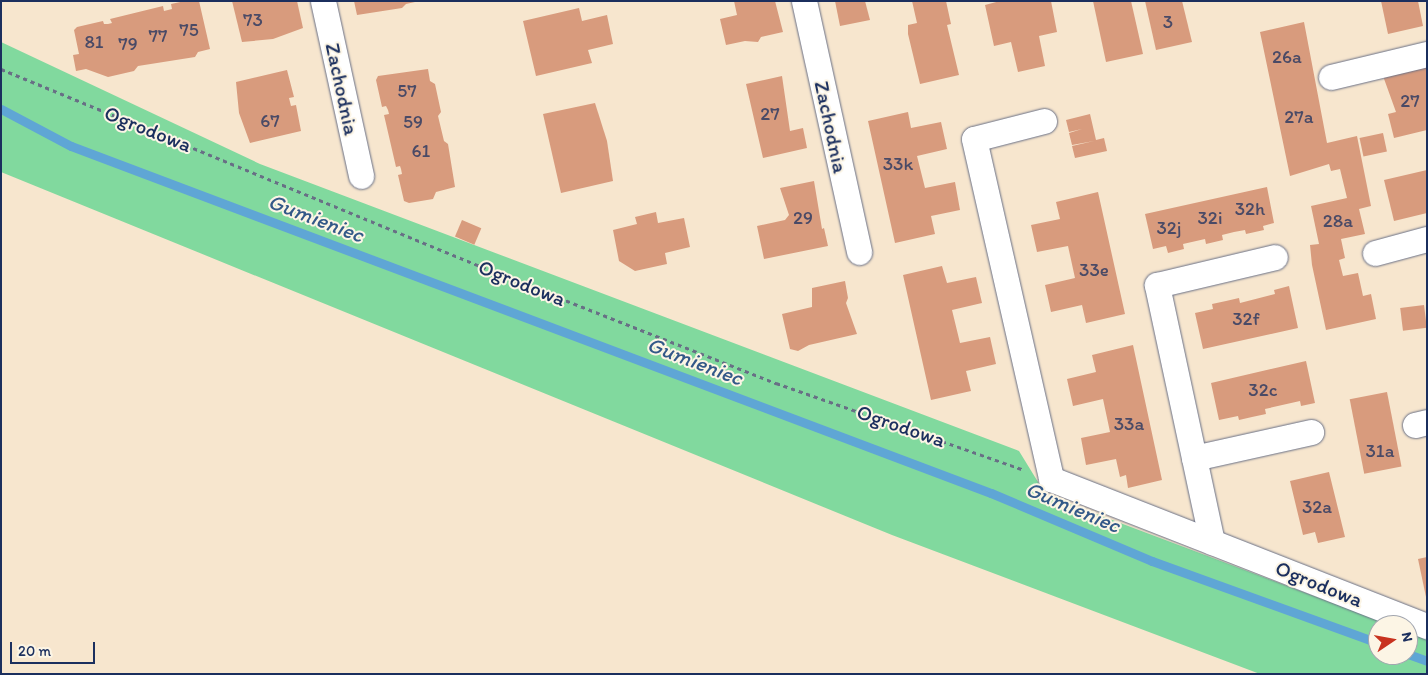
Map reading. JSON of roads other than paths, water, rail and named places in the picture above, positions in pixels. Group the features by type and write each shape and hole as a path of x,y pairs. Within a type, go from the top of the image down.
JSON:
{"street":[{"name":"Zachodnia","path":"323,1 361,176"},
{"name":"Zachodnia","path":"804,1 859,252"},
{"path":"1331,77 1427,54"},
{"name":"Ogrodowa","path":"1044,121 974,139 1050,479 1427,626"},
{"path":"1375,253 1427,239"},
{"path":"1212,542 1157,285 1275,257"},
{"path":"1194,458 1311,432"}],"waterway":[{"name":"Gumieniec","path":"1,109 71,146 991,493 1152,561 1368,639"},
{"name":"Gumieniec","path":"1418,658 1427,661"}]}
